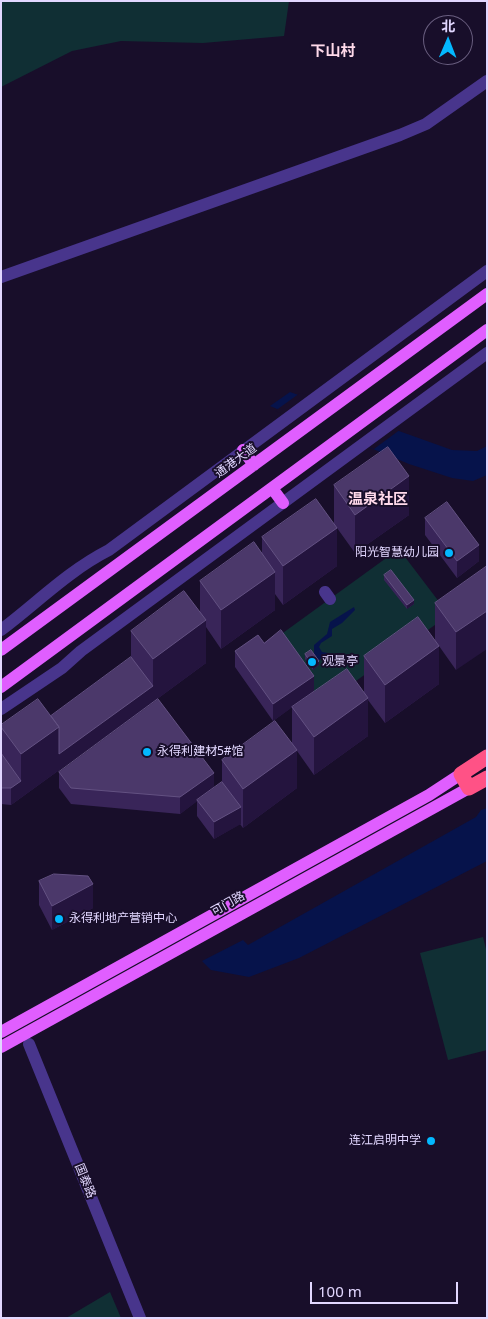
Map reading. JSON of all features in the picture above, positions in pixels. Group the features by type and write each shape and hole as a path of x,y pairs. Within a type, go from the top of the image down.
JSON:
{"highway":[{"path":"487,757 461,774 469,788 487,778"}],"main road":[{"name":"通港大道","path":"1,650 487,294"},
{"path":"1,687 487,330"},
{"path":"243,450 254,464"},
{"path":"272,488 283,503"},
{"name":"可门路","path":"1,1032 429,795 461,774"},
{"name":"可门路","path":"1,1047 469,788"}],"street":[{"path":"1,277 400,135 426,124 487,81"},
{"path":"1,630 40,601 59,581 85,562 109,550 487,271"},
{"path":"1,709 62,668 81,651 487,353"},
{"name":"国泰路","path":"29,1044 140,1318"}],"green space":[{"path":"1,1 289,1 284,36 203,43 121,41 72,51 1,87"},
{"path":"397,554 405,557 443,607 442,620 322,705 258,651 389,556"},
{"path":"483,937 487,953 487,1050 448,1060 420,953"},
{"path":"110,1292 121,1318 66,1318"}],"shaded area":[{"path":"290,392 452,450 477,451 487,446 487,475 473,481 452,478 409,464 270,406"},
{"path":"354,607 355,610 342,623 332,629 332,636 321,643 319,647 322,652 328,653 327,658 321,658 318,662 314,656 314,645 327,634 330,622"},
{"path":"487,808 487,861 299,958 249,977 211,970 202,961 243,940 248,945 476,817 481,810"}],"pier":[{"path":"300,393 401,429 374,449 275,411"}],"building":[{"path":"388,447 409,476 355,515 334,485"},
{"path":"316,499 337,528 283,566 262,537"},
{"path":"447,502 479,545 457,561 425,518"},
{"path":"254,542 275,572 221,610 200,581"},
{"path":"487,566 487,611 456,632 435,603"},
{"path":"391,570 414,600 407,605 384,575"},
{"path":"184,591 206,620 153,659 131,631"},
{"path":"418,617 439,646 385,685 364,656"},
{"path":"281,630 314,676 273,704 235,651 258,635 264,643"},
{"path":"311,650 319,661 313,666 305,654"},
{"path":"131,657 153,686 59,754 59,727 51,716"},
{"path":"347,669 368,698 314,737 292,707"},
{"path":"38,699 59,727 21,754 1,725"},
{"name":"永得利建材5#馆","path":"158,699 214,773 180,797 71,788 59,772"},
{"path":"275,721 297,750 243,789 222,760"},
{"path":"1,753 21,781 11,788 1,788"},
{"path":"222,782 241,807 214,822 197,800"},
{"path":"54,874 88,876 93,884 52,906 39,881"}],"place":[{"name":"阳光智慧幼儿园","path":"449,553"},
{"name":"观景亭","path":"312,662"},
{"name":"永得利建材5#馆","path":"147,752"},
{"name":"永得利地产营销中心","path":"59,919"},
{"name":"连江启明中学","path":"431,1141"}],"district":[{"name":"下山村","path":"333,52"},
{"name":"温泉社区","path":"378,500"}]}
